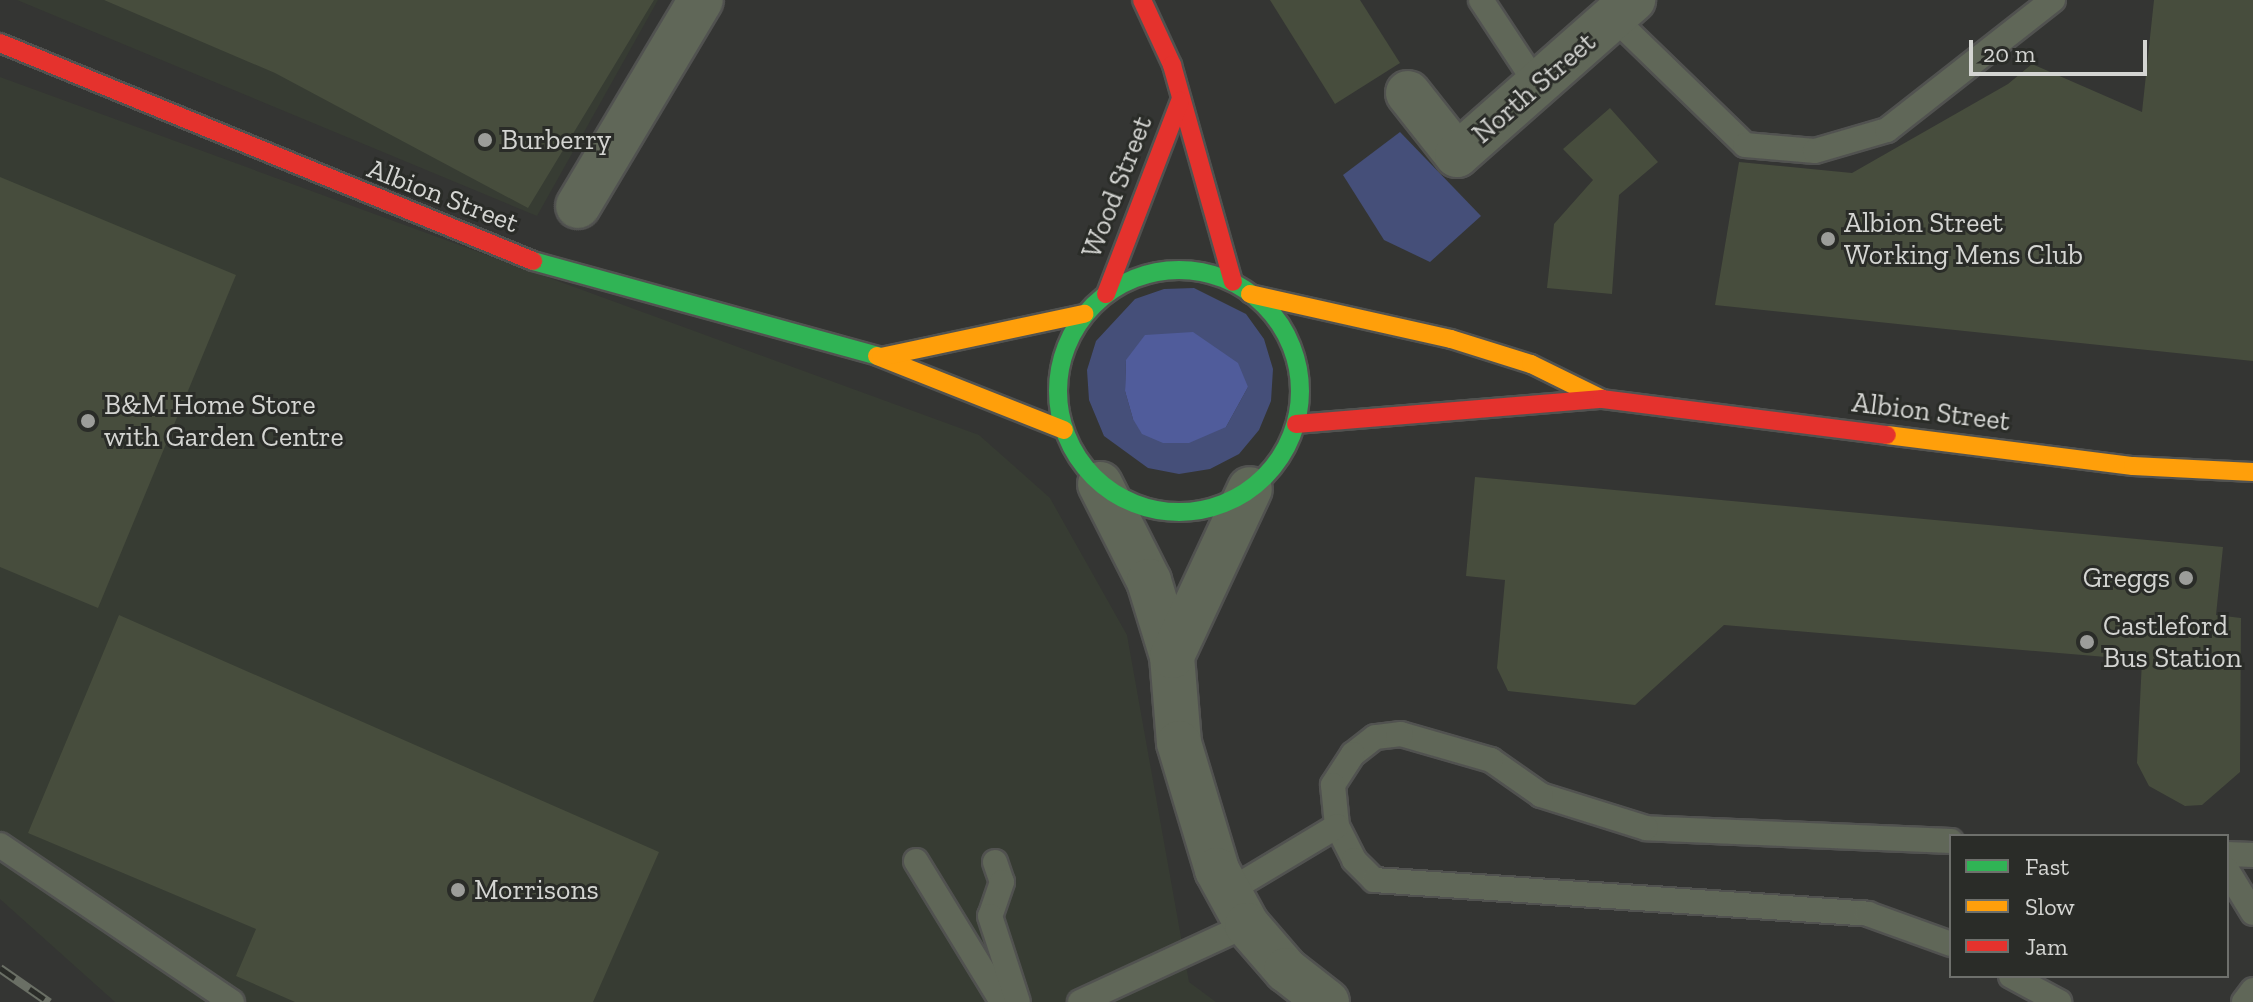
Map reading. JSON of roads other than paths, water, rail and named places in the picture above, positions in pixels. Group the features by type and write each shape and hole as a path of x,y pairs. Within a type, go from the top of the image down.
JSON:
{"main road":[{"name":"Wood Street","path":"1142,0 1172,65 1233,282"},
{"name":"Albion Street","path":"0,43 547,267 881,357 1064,430"},
{"name":"Wood Street","path":"1106,294 1180,101"},
{"path":"1167,270 1233,282 1250,294 1288,336 1300,373 1296,424 1287,449 1250,489 1196,512 1158,511 1100,484 1064,430 1057,390 1064,350 1084,314 1106,294 1167,270"},
{"name":"Albion Street","path":"1250,294 1451,339 1531,364 1602,399"},
{"path":"881,357 1084,314"},
{"name":"Albion Street","path":"1296,424 1559,407 1602,399 2133,466 2253,472"}],"street":[{"path":"578,206 701,0"},
{"name":"North Street","path":"1408,93 1457,155 1539,88 1624,9"},
{"path":"1100,484 1149,581 1172,656 1179,743 1191,796 1238,908 1286,970 1327,1002"},
{"path":"1172,656 1250,489"}],"lane":[{"path":"1481,0 1539,88"},
{"path":"1624,9 1745,145 1815,151 1887,130 2053,0"},
{"path":"1949,841 1646,828 1541,795 1491,760 1401,734 1375,737 1353,754 1333,785 1337,826 1354,860 1374,880 1868,914 1949,943"},
{"path":"1080,1002 1238,908 1337,826"},
{"path":"0,845 232,1002"},
{"path":"2229,854 2253,855"},
{"path":"916,861 1002,1002"},
{"path":"995,862 1002,882 990,916 1018,1002"},
{"path":"2229,873 2253,913"},
{"path":"2015,978 2059,1002"},
{"path":"2244,1002 2253,990"}],"railway":[{"path":"0,968 49,1002"}],"place":[{"name":"Burberry","path":"485,140"},
{"name":"Albion Street Working Mens Club","path":"1828,239"},
{"name":"B&M Home Store with Garden Centre","path":"88,421"},
{"name":"Greggs","path":"2186,578"},
{"name":"Castleford Bus Station","path":"2087,642"},
{"name":"Morrisons","path":"458,890"}]}
